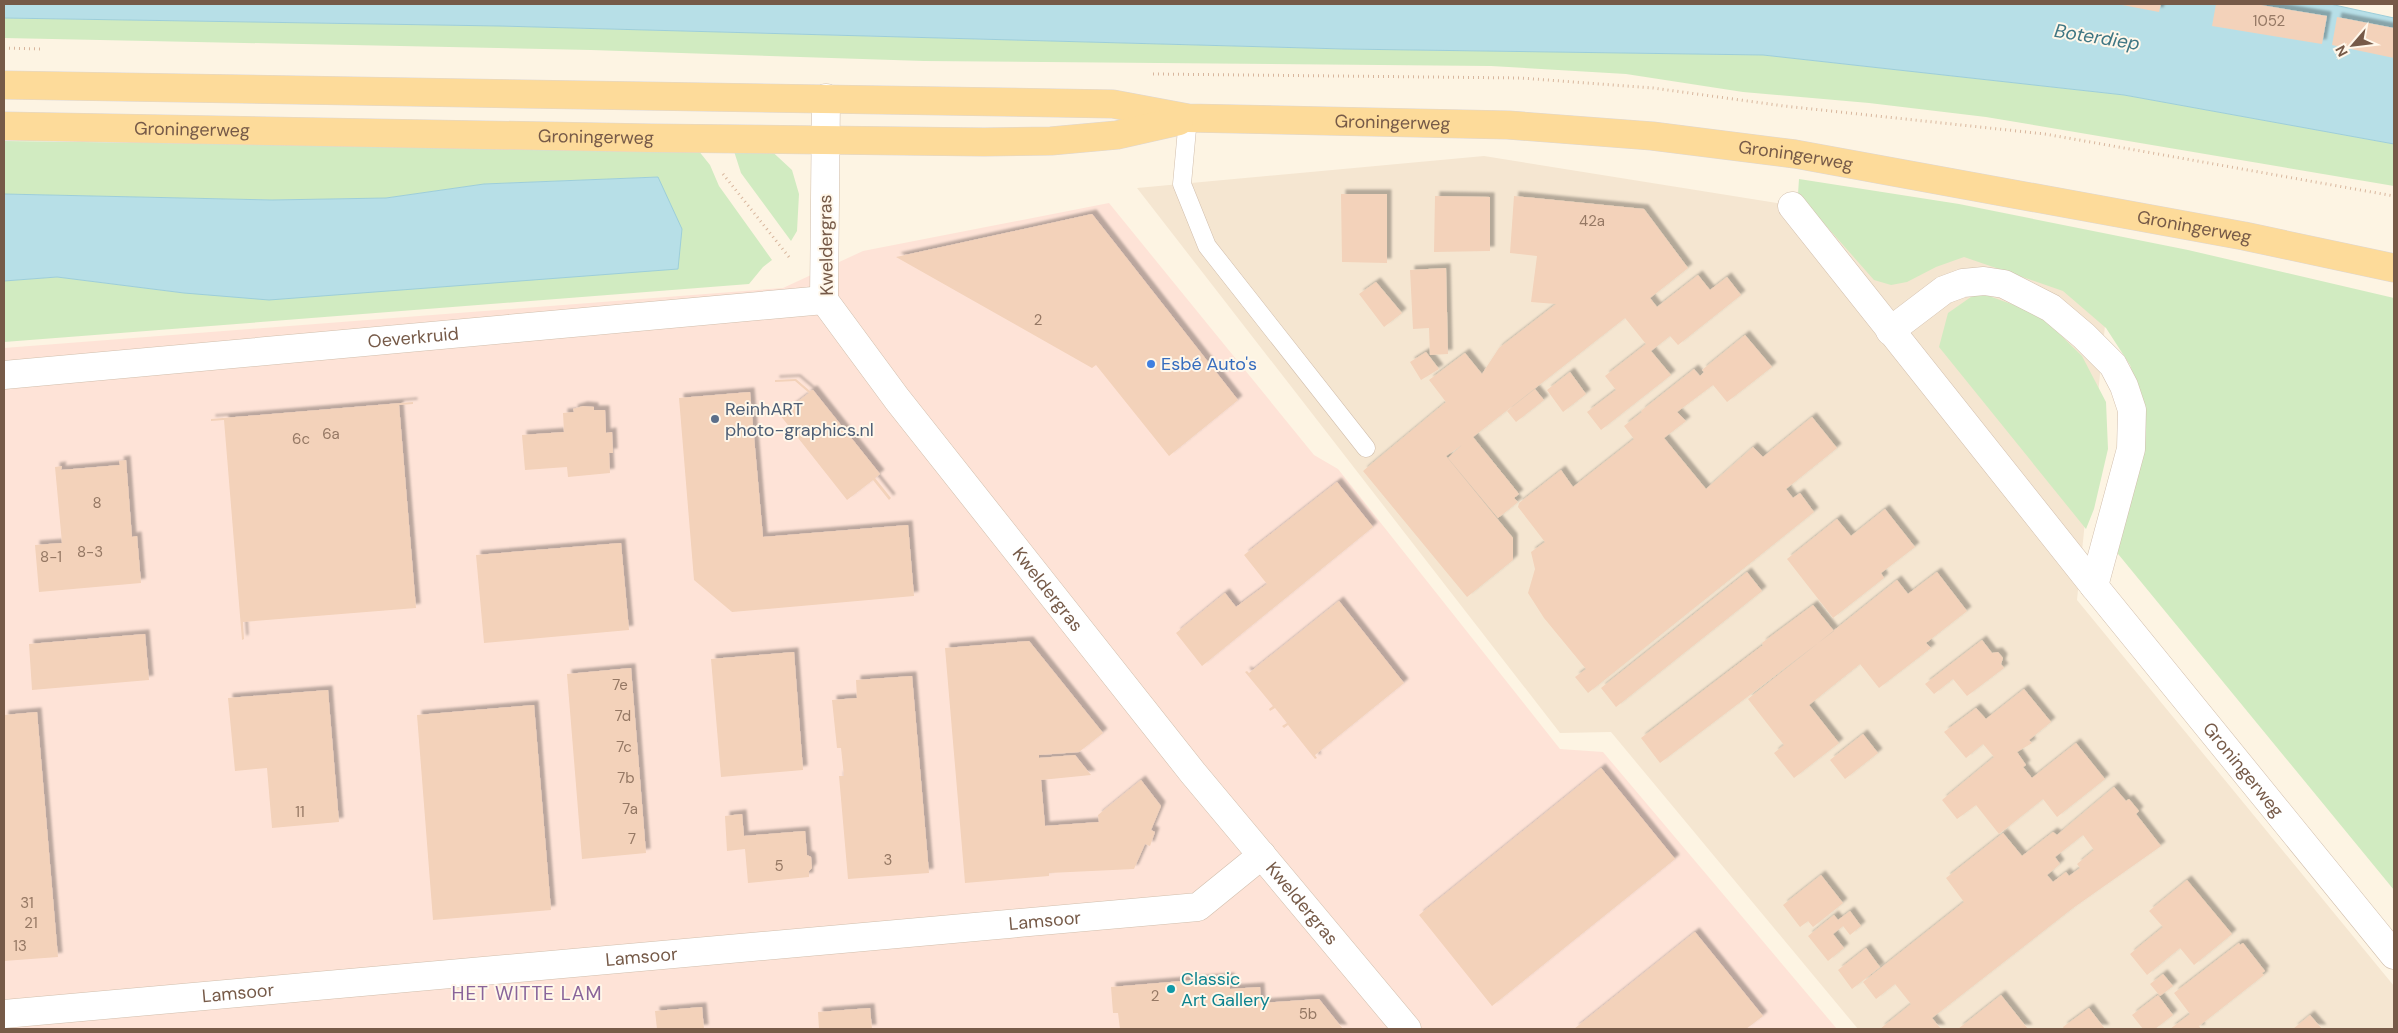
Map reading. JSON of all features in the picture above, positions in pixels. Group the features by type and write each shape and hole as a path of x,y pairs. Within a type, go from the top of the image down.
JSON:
{"main road":[{"name":"Groningerweg","path":"4,85 1113,104 1188,118 1508,125 1652,136 1786,153 2244,236 2394,268"},
{"name":"Groningerweg","path":"4,126 716,139 1051,141 1117,136 1188,118"}],"street":[{"name":"Kweldergras","path":"826,98 824,300 904,407 1187,766 1407,1029"},
{"name":"Groningerweg","path":"1792,206 2094,586 2394,955"},
{"path":"1890,331 1944,290 1963,282 1984,280 2004,284 2050,308 2084,336 2113,365 2124,386 2132,410 2131,449 2094,586"},
{"name":"Oeverkruid","path":"4,375 824,300"},
{"name":"Lamsoor","path":"4,1014 1198,907 1262,855"}],"lane":[{"path":"1188,118 1182,184 1207,246 1366,448"}],"path":[{"path":"716,139 717,155 725,179 824,300"}],"shaded area":[{"path":"1484,156 2112,257 2077,600 2394,986 2394,1029 1858,1029 1611,732 1560,733 1137,188"},
{"path":"1109,203 1314,455 1338,469 1560,749 1603,752 1837,1029 4,1029 4,348 783,288 863,251"}],"green space":[{"path":"4,18 499,26 1344,49 1763,55 2124,95 2394,144 2394,186 1986,117 1869,103 1743,92 1626,74 1491,66 924,61 591,50 4,38"},
{"path":"4,141 698,150 710,165 719,186 772,260 763,267 749,284 4,342 4,281 57,277 184,293 658,177 484,184 386,198 272,200 4,194"},
{"path":"732,145 765,145 792,170 799,194 797,231 791,241 741,173"},
{"path":"1799,179 1959,204 2188,250 2394,298 2394,890 2114,549 2141,399 2130,365 2106,328 2063,291 1964,257 1936,267 1907,282 1891,285 1874,280 1798,194"},
{"path":"1978,292 2039,314 2082,356 2106,402 2108,449 2094,509 2086,529 1939,347 1948,313"}],"water":[{"name":"Boterdiep","path":"4,4 2330,4 2394,18 2394,144 2124,95 1763,55 1344,49 499,26 4,18"},
{"path":"658,177 682,229 678,269 269,300 184,293 57,277 4,281 4,194 272,200 386,198 484,184"}],"building":[{"path":"2117,4 2161,4 2159,12"},
{"path":"2216,4 2255,4 2327,16 2322,44 2212,26"},
{"path":"2337,17 2394,28 2394,58 2332,45"},
{"path":"1341,194 1387,194 1387,263 1342,262"},
{"path":"1435,196 1490,197 1490,251 1434,252"},
{"path":"1514,196 1644,209 1688,268 1650,298 1657,307 1698,275 1710,290 1727,277 1741,295 1678,345 1670,336 1651,351 1671,375 1601,430 1587,412 1616,390 1605,376 1646,344 1625,318 1473,437 1519,494 1514,498 1518,502 1498,518 1448,458 1462,445 1446,456 1513,538 1513,560 1467,597 1363,471 1446,402 1429,380 1465,353 1482,374 1499,348 1556,304 1531,302 1537,256 1510,253"},
{"path":"1092,214 1238,400 1169,456 1096,365 1092,368 896,257"},
{"path":"1446,268 1448,354 1430,355 1429,328 1413,329 1410,270"},
{"path":"1376,282 1402,313 1384,327 1359,294"},
{"path":"1745,335 1772,367 1727,402 1713,385 1677,412 1686,421 1664,438 1706,489 1753,447 1763,457 1812,417 1837,448 1786,489 1793,498 1800,493 1814,512 1588,693 1575,677 1586,669 1544,618 1528,593 1535,569 1531,552 1545,542 1518,507 1519,503 1561,470 1573,487 1634,439 1624,426 1694,369 1700,376 1704,372 1702,370"},
{"path":"1426,352 1439,369 1421,380 1410,362"},
{"path":"1570,372 1586,394 1563,412 1547,390"},
{"path":"796,379 810,391 813,390 880,474 875,478 891,498 889,500 873,480 847,500 780,415 809,393 795,381 775,382 775,380"},
{"path":"1535,389 1544,400 1516,422 1507,411"},
{"path":"750,392 763,537 908,525 914,596 732,612 694,580 679,398"},
{"path":"413,402 413,404 399,405 416,608 243,622 244,639 242,640 224,420 211,421 211,419"},
{"path":"583,406 594,407 594,410 605,410 606,433 612,432 613,453 609,453 610,473 568,477 567,467 525,470 522,435 564,432 563,413 574,412 573,409"},
{"path":"126,460 132,537 137,536 141,583 39,592 35,545 62,543 55,467 62,466 61,470 120,465 119,461"},
{"path":"1337,482 1373,527 1202,666 1176,633 1225,593 1236,607 1267,584 1244,555"},
{"path":"1885,509 1915,547 1881,573 1884,578 1833,618 1787,559 1837,519 1851,536"},
{"path":"621,543 629,630 484,643 476,555"},
{"path":"1747,572 1762,591 1616,707 1601,688"},
{"path":"1937,572 1967,611 1926,643 1931,648 1879,688 1860,664 1809,705 1839,743 1794,778 1774,753 1784,745 1748,699 1897,580 1908,594"},
{"path":"1339,601 1404,683 1315,755 1317,758 1315,759 1288,725 1284,728 1282,726 1287,723 1275,708 1270,711 1269,709 1273,706 1245,672 1249,673"},
{"path":"1813,605 1834,631 1660,763 1641,738"},
{"path":"145,634 149,680 32,690 29,644"},
{"path":"1982,640 1992,653 1998,652 2003,658 2001,664 2004,668 1967,696 1953,679 1934,694 1925,684"},
{"path":"1029,641 1103,733 1079,752 1039,755 1039,758 1075,755 1091,775 1041,780 1045,826 1099,822 1098,815 1141,780 1161,806 1151,830 1155,832 1150,846 1145,844 1134,869 1049,873 1049,876 965,883 945,648"},
{"path":"794,652 803,770 721,777 711,659"},
{"path":"631,668 646,853 582,859 567,674"},
{"path":"912,676 929,873 848,879 839,776 844,776 841,748 837,748 832,700 857,698 856,680"},
{"path":"2024,689 2051,722 2029,740 2032,743 2017,752 2026,765 2023,767 2032,778 2076,743 2105,779 2057,817 2043,799 1999,834 1976,805 1957,819 1942,800 1994,757 1983,744 1966,758 1944,732 1976,708 1986,719"},
{"path":"328,690 339,822 272,828 267,768 235,771 228,698"},
{"path":"534,705 551,910 433,920 417,715"},
{"path":"37,712 58,957 4,961 4,715"},
{"path":"1863,734 1878,753 1845,779 1830,760"},
{"path":"1601,768 1675,859 1492,1006 1419,915"},
{"path":"2114,787 2126,801 2129,799 2139,811 2136,814 2161,846 2073,908 1932,1018 1941,1029 1880,1029 1911,1004 1895,984 1876,999 1863,982 1964,902 1946,878 2003,833 2022,856 2053,832 2057,835","holes":["2083,835 2094,850 2077,864 2080,868 2069,876 2066,872 2053,882 2047,875 2060,864 2055,857"]},
{"path":"742,814 744,836 805,831 807,855 811,857 812,868 809,871 809,877 748,883 745,849 727,851 725,816"},
{"path":"1821,875 1843,903 1813,927 1808,921 1800,927 1783,905"},
{"path":"2187,880 2232,934 2194,965 2180,948 2147,975 2130,954 2163,927 2149,911"},
{"path":"1850,911 1861,926 1850,935 1843,926 1833,934 1844,948 1828,961 1808,936 1834,915 1838,920"},
{"path":"1695,932 1763,1016 1746,1029 1574,1029"},
{"path":"2239,943 2240,945 2243,943 2265,971 2262,973 2264,975 2199,1026 2201,1029 2170,1029 2190,1014 2174,993"},
{"path":"1866,948 1880,967 1852,989 1838,970"},
{"path":"2163,974 2173,986 2160,996 2150,984"},
{"path":"1230,977 1230,989 1260,987 1261,1003 1319,999 1343,1029 1120,1029 1118,1013 1113,1013 1111,987"},
{"path":"2001,995 2028,1029 1958,1029"},
{"path":"2158,995 2173,1015 2155,1029 2143,1029 2132,1015"},
{"path":"702,1007 704,1029 657,1029 655,1011"},
{"path":"870,1008 872,1029 819,1029 818,1012"},
{"path":"2089,1008 2105,1029 2064,1029 2063,1027"},
{"path":"2310,1015 2322,1029 2293,1029"}],"place":[{"name":"Esbé Auto's","path":"1151,364"},
{"name":"ReinhART photo-graphics.nl","path":"715,419"},
{"name":"Classic Art Gallery","path":"1171,989"}],"district":[{"name":"HET WITTE LAM","path":"527,993"}]}
